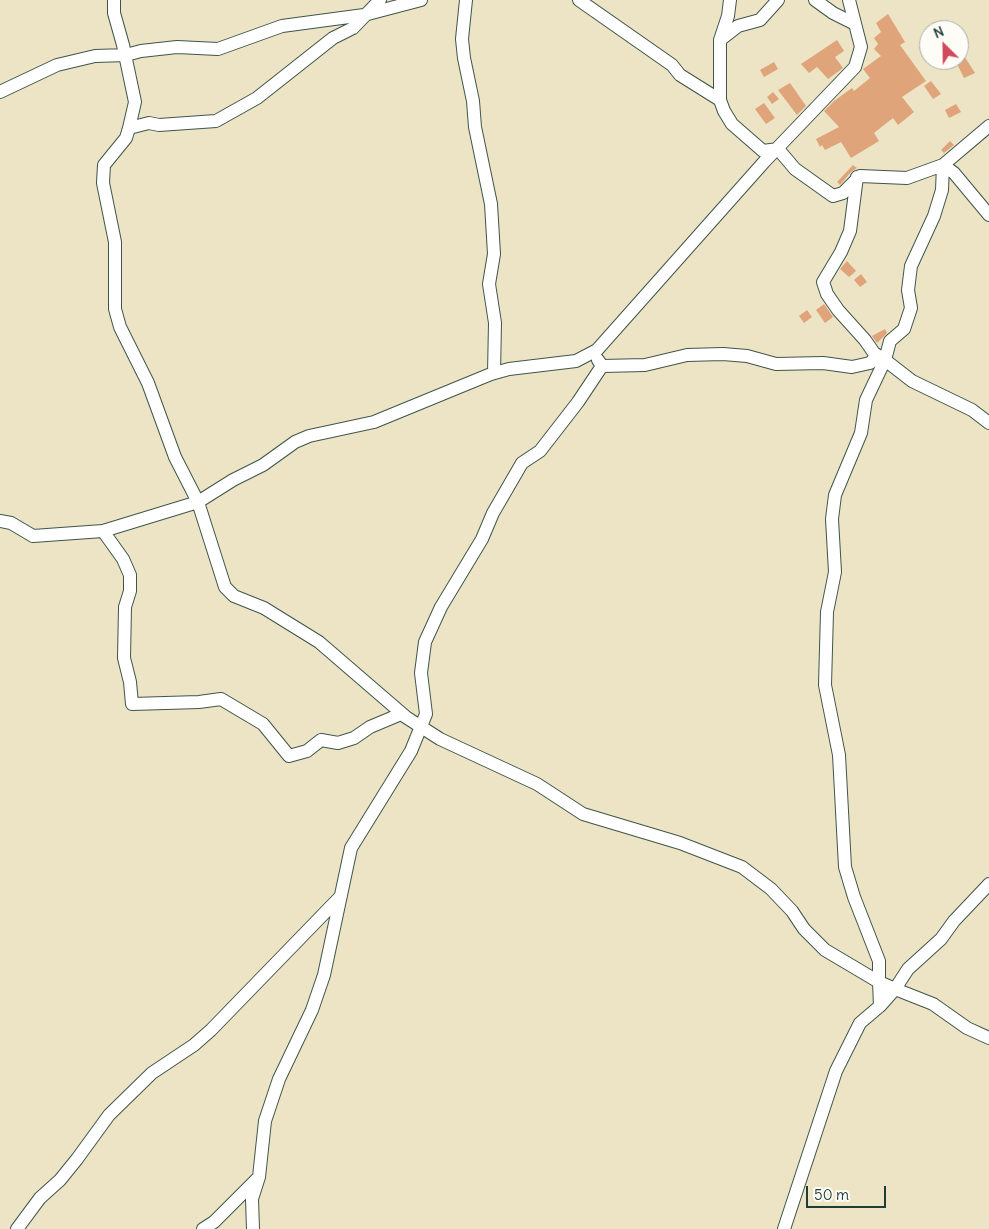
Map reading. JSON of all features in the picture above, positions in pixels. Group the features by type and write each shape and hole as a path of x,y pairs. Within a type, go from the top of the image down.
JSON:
{"street":[{"path":"114,0 114,13 126,55 135,102 126,138 104,165 102,183 115,242 116,309 120,327 148,383 175,456 198,502 225,587 234,596 264,608 319,642 386,698 401,714 412,719 420,728 537,784 583,814 680,843 742,867 771,888 792,911 804,930 825,950 879,982 933,1004 968,1028 989,1038"},
{"path":"129,128 149,123 159,125 216,120 257,98 333,38 352,28 380,0"},
{"path":"0,92 57,65 95,56 126,55 141,51 177,47 218,49 282,26 364,15 421,0"},
{"path":"466,0 462,39 464,58 490,204 494,254 489,284 495,323 494,373"},
{"path":"579,0 672,65 680,76 720,100"},
{"path":"730,0 728,16 720,40 720,100 732,124 763,151 778,149"},
{"path":"720,40 738,26 760,20 778,0"},
{"path":"815,0 833,13 855,24"},
{"path":"0,521 11,523 33,536 103,531 198,502 212,495 233,480 264,465 294,442 309,436 374,422 494,373 576,360 597,350 820,101 855,67 861,47 849,0"},
{"path":"778,149 795,169 833,196 843,193 857,177 907,178 943,166 989,126"},
{"path":"943,166 954,174 989,215"},
{"path":"880,1006 878,960 854,897 845,867 839,755 825,685 827,612 835,572 832,519 835,496 861,432 866,400 881,358 890,341 904,329 911,308 908,290 911,266 934,216 942,190 943,166"},
{"path":"857,177 850,231 842,252 822,282 827,294 838,310 881,358 912,381 972,410 989,423"},
{"path":"597,350 597,358 602,366"},
{"path":"602,366 645,365 671,358 702,354 746,356 776,364 823,363 852,367 870,363 881,358"},
{"path":"253,1229 252,1199 259,1178 265,1121 279,1079 312,1010 324,975 351,848 411,751 426,714 421,673 425,642 441,607 482,539 493,514 522,463 540,450 578,402 602,366"},
{"path":"103,531 123,558 130,575 130,591 125,607 124,658 130,682 132,704 199,702 221,699 263,724 289,756 307,751 321,740 338,743 354,738 370,727 401,714"},
{"path":"784,1229 836,1072 860,1023 880,1006 908,969 941,939 954,921 989,884"},
{"path":"17,1229 40,1198 60,1180 116,1108 152,1073 194,1045 211,1030 341,895"},
{"path":"203,1229 214,1222 259,1178"}],"building":[{"path":"888,14 905,42 900,45 926,81 902,97 914,112 898,125 893,118 874,133 879,141 851,158 841,142 825,150 822,145 820,147 816,139 839,127 824,111 852,88 854,91 870,78 863,69 881,56 874,49 878,44 874,38 881,32 876,23"},
{"path":"837,40 844,51 835,57 843,68 828,79 817,67 809,73 801,64"},
{"path":"774,62 778,69 764,77 760,70"},
{"path":"969,64 975,73 964,78 960,70 969,70"},
{"path":"931,81 941,94 933,99 924,86"},
{"path":"790,83 806,106 797,115 778,90"},
{"path":"773,92 779,99 772,104 767,97"},
{"path":"764,103 775,118 766,124 755,109"},
{"path":"956,104 961,112 949,118 945,110"},
{"path":"950,141 954,145 944,153 941,150"},
{"path":"853,165 857,168 840,185 837,182"},
{"path":"847,261 856,271 849,277 840,269"},
{"path":"861,274 867,282 860,287 854,280"},
{"path":"824,304 833,317 825,323 816,310"},
{"path":"807,310 812,317 804,323 799,316"},
{"path":"885,329 887,333 877,343 872,336"}]}
